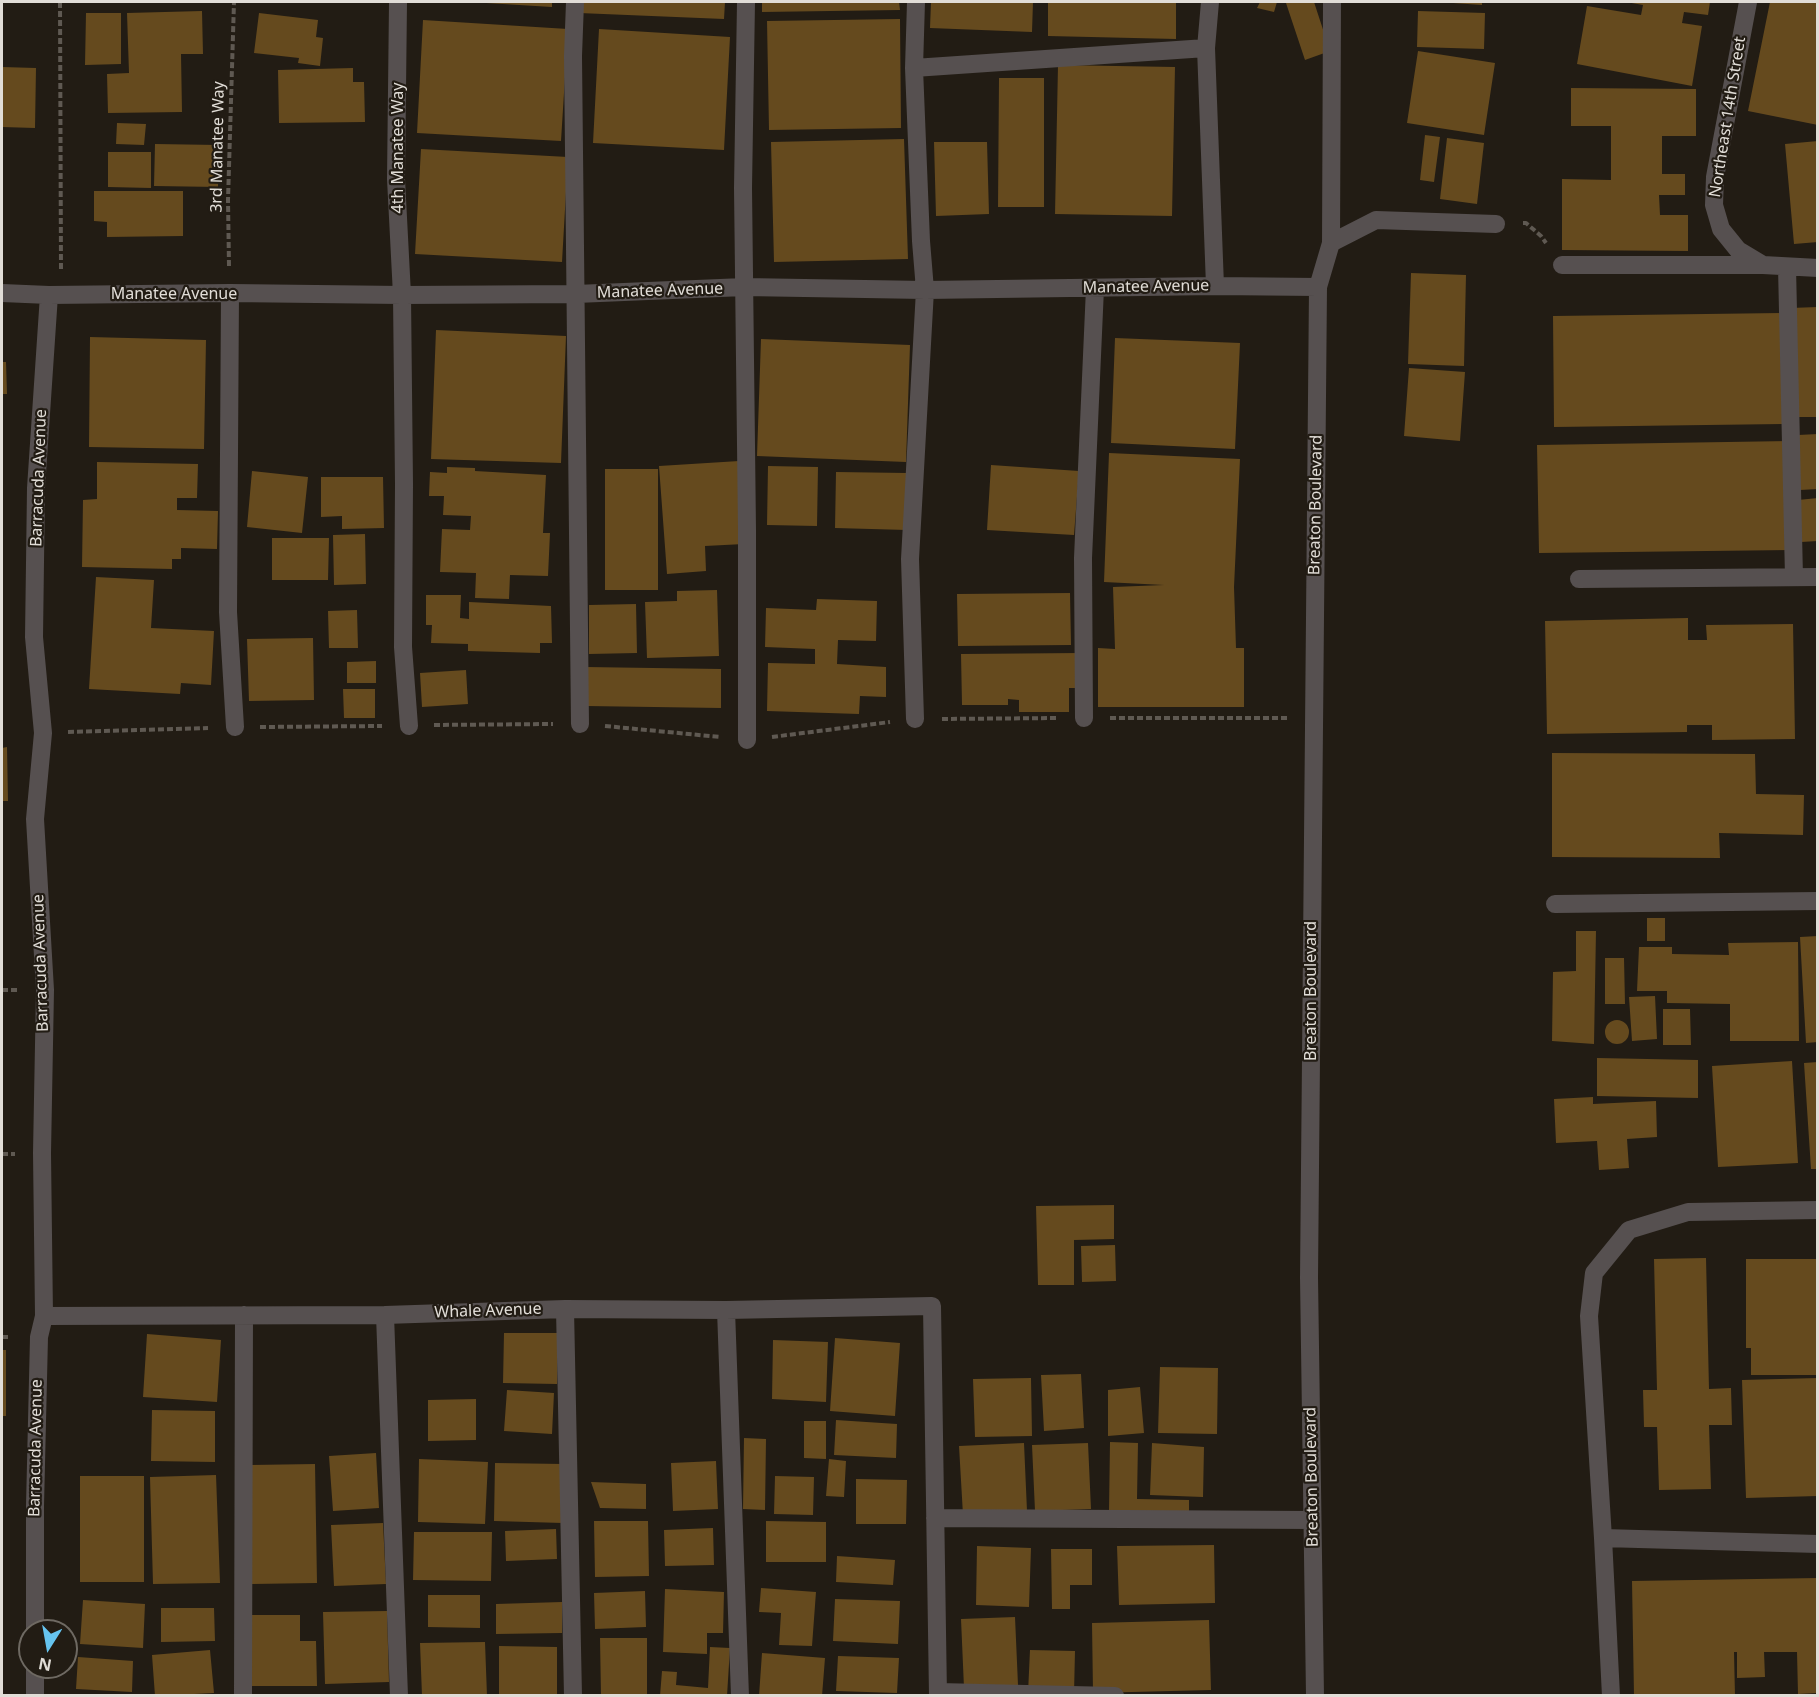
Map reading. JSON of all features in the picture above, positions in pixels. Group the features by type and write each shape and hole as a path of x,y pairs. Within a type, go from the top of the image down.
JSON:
{"street":[{"name":"4th Manatee Way","path":"398,2 396,179 402,295 403,647 409,726"},
{"path":"575,2 573,56 580,724"},
{"path":"746,2 743,188 747,740"},
{"path":"915,719 910,559 925,290 914,68 916,2"},
{"path":"1210,2 1206,48 1215,286"},
{"name":"Breaton Boulevard","path":"1315,1695 1309,1277 1313,718 1318,287 1332,243 1332,2"},
{"name":"Northeast 14th Street","path":"1748,2 1715,177 1714,205 1721,229 1738,250 1763,265 1818,268"},
{"path":"914,68 1206,48"},
{"path":"1332,243 1376,220 1496,224"},
{"path":"1562,265 1763,265"},
{"path":"1787,267 1794,577"},
{"name":"Manatee Avenue","path":"2,293 402,295 576,294 744,287 925,290 1318,287"},
{"path":"1084,718 1083,558 1095,288"},
{"path":"230,293 228,612 235,727"},
{"name":"Barracuda Avenue","path":"35,1619 39,1338 44,1316 42,1153 45,990 35,819 43,733 34,638 36,488 55,295"},
{"path":"1579,579 1818,577"},
{"path":"1555,904 1818,902"},
{"path":"1611,1695 1604,1538 1589,1316 1594,1273 1629,1230 1688,1212 1818,1210"},
{"name":"Whale Avenue","path":"44,1316 385,1315 565,1309 726,1310 932,1306 935,1518"},
{"path":"565,1309 573,1695"},
{"path":"726,1310 740,1695"},
{"path":"385,1315 399,1695"},
{"path":"243,1695 244,1316"},
{"path":"1115,1695 938,1694 935,1518 1312,1520"},
{"path":"1604,1538 1818,1544"},
{"path":"35,1679 35,1695"}],"path":[{"path":"55,295 60,2"},
{"name":"3rd Manatee Way","path":"230,293 228,200 234,2"},
{"path":"1496,224 1526,223 1541,236 1562,265"},
{"path":"43,733 235,727 580,724 747,740 915,719 1313,718"}],"building":[{"path":"552,2 552,7 486,3"},
{"path":"580,2 725,2 724,19 579,13"},
{"path":"762,2 899,2 900,10 762,12"},
{"path":"931,2 1033,2 1032,32 930,28"},
{"path":"1048,2 1176,2 1176,39 1048,36"},
{"path":"1260,2 1277,2 1274,12 1257,8"},
{"path":"1314,2 1330,51 1305,60 1286,3"},
{"path":"1482,2 1482,5 1453,3"},
{"path":"1626,2 1710,2 1708,15 1684,12 1682,23 1702,26 1692,86 1577,64 1587,6 1641,15 1643,5"},
{"path":"1770,2 1818,2 1818,125 1748,111"},
{"path":"202,11 203,54 181,54 182,112 108,113 107,74 129,73 127,13"},
{"path":"1418,11 1485,13 1484,49 1417,47"},
{"path":"86,13 121,13 121,64 85,65"},
{"path":"259,13 318,20 316,37 323,38 320,66 298,63 299,58 254,53"},
{"path":"900,19 901,128 769,130 767,21"},
{"path":"423,20 568,29 561,141 417,133"},
{"path":"599,29 730,37 724,150 593,143"},
{"path":"1418,51 1495,63 1484,135 1407,123"},
{"path":"1058,65 1175,67 1172,216 1055,214"},
{"path":"2,67 36,68 35,128 2,127"},
{"path":"353,68 353,82 364,82 365,122 279,123 278,70"},
{"path":"999,78 1044,78 1044,207 998,207"},
{"path":"1571,88 1696,89 1696,136 1662,136 1662,174 1685,174 1685,195 1659,195 1660,215 1688,215 1688,251 1562,250 1562,179 1611,180 1611,126 1571,126"},
{"path":"117,123 146,124 144,145 116,144"},
{"path":"1425,135 1440,137 1434,182 1420,180"},
{"path":"1447,138 1484,143 1477,204 1440,199"},
{"path":"904,139 908,259 774,262 771,142"},
{"path":"1818,141 1818,242 1794,244 1785,144"},
{"path":"934,142 987,142 989,214 936,216"},
{"path":"155,144 219,145 218,187 154,186"},
{"path":"421,149 568,157 562,262 415,254"},
{"path":"108,152 151,152 151,188 108,187"},
{"path":"94,191 183,191 183,236 107,237 107,222 94,221"},
{"path":"1411,273 1466,275 1464,366 1408,364"},
{"path":"1818,307 1818,417 1792,417 1790,308"},
{"path":"1781,313 1783,424 1554,427 1553,316"},
{"path":"436,330 566,336 561,463 431,459"},
{"path":"90,337 206,340 204,449 89,447"},
{"path":"1115,338 1240,343 1235,449 1111,443"},
{"path":"761,339 910,345 906,462 757,456"},
{"path":"2,362 6,362 7,394 2,394"},
{"path":"1409,368 1465,372 1460,441 1404,436"},
{"path":"1818,434 1818,489 1800,490 1798,435"},
{"path":"1790,441 1792,550 1539,553 1537,445"},
{"path":"1109,453 1240,459 1234,587 1236,648 1244,648 1244,707 1098,707 1098,648 1115,649 1113,587 1164,585 1104,582"},
{"path":"739,461 744,544 705,546 706,571 667,574 659,466"},
{"path":"97,462 198,464 197,498 177,498 177,510 218,511 217,549 181,548 181,559 172,559 172,569 82,567 83,500 97,499"},
{"path":"991,465 1079,471 1074,535 987,530"},
{"path":"768,466 818,467 817,526 767,525"},
{"path":"447,467 546,475 543,533 550,533 548,576 510,575 509,599 475,598 476,573 440,572 442,529 470,530 471,516 443,515 444,496 429,496 430,472 447,473"},
{"path":"605,469 658,469 658,590 605,590"},
{"path":"252,471 308,477 302,533 247,527"},
{"path":"836,472 907,473 907,530 835,528"},
{"path":"321,477 383,477 384,528 342,529 342,516 321,517"},
{"path":"1818,498 1818,541 1801,542 1798,500"},
{"path":"365,534 366,584 334,585 333,535"},
{"path":"272,538 329,538 328,580 272,580"},
{"path":"96,577 154,580 151,628 214,631 211,685 181,683 180,694 89,689"},
{"path":"717,590 719,656 647,658 645,602 677,601 677,591"},
{"path":"1070,593 1071,645 958,646 957,594"},
{"path":"426,595 461,595 460,618 469,619 469,602 551,606 552,643 540,643 540,653 468,651 468,644 431,643 432,625 426,625"},
{"path":"817,599 877,601 876,641 838,640 837,664 886,667 886,697 860,696 859,714 767,711 768,663 815,664 815,649 765,647 766,608 816,610"},
{"path":"636,604 637,653 589,654 589,605"},
{"path":"357,610 358,648 329,648 328,611"},
{"path":"1688,618 1688,640 1707,640 1706,625 1793,624 1795,739 1712,740 1712,725 1687,725 1687,732 1547,734 1545,621"},
{"path":"313,638 314,700 249,701 247,639"},
{"path":"1080,653 1080,688 1069,688 1069,712 1019,712 1019,700 1008,699 1008,705 962,705 961,654"},
{"path":"376,661 376,683 347,683 347,662"},
{"path":"586,667 721,669 721,708 586,706"},
{"path":"466,670 468,704 422,707 420,673"},
{"path":"343,689 375,689 375,718 344,718"},
{"path":"7,747 8,801 2,801 2,748"},
{"path":"1552,753 1755,754 1756,794 1804,795 1803,835 1719,833 1720,858 1552,857"},
{"path":"1647,918 1665,918 1665,941 1647,941"},
{"path":"1576,931 1596,931 1594,1044 1552,1041 1553,972 1576,971"},
{"path":"1818,936 1818,1042 1806,1043 1800,937"},
{"path":"1798,942 1799,1041 1730,1041 1730,1004 1667,1003 1667,991 1637,991 1639,947 1672,947 1672,954 1729,955 1728,943"},
{"path":"1605,958 1624,958 1625,1004 1605,1004"},
{"path":"1655,996 1657,1039 1632,1041 1629,997"},
{"path":"1663,1009 1690,1009 1691,1045 1663,1045"},
{"path":"1617,1020 1622,1021 1628,1027 1628,1037 1622,1043 1617,1044 1612,1043 1606,1037 1605,1032 1606,1027 1612,1021"},
{"path":"1597,1058 1698,1060 1698,1098 1597,1096"},
{"path":"1792,1061 1798,1163 1718,1167 1712,1066"},
{"path":"1818,1062 1818,1169 1811,1169 1804,1063"},
{"path":"1593,1097 1593,1104 1656,1101 1657,1137 1627,1139 1629,1168 1599,1170 1597,1141 1556,1143 1554,1099"},
{"path":"1114,1205 1114,1239 1074,1240 1074,1285 1038,1285 1036,1206"},
{"path":"1115,1245 1116,1281 1082,1282 1081,1246"},
{"path":"1706,1258 1709,1389 1731,1388 1732,1425 1709,1425 1711,1489 1659,1490 1657,1427 1644,1427 1643,1390 1657,1390 1654,1259"},
{"path":"1746,1259 1818,1259 1818,1375 1751,1375 1751,1348 1746,1348"},
{"path":"504,1333 558,1333 557,1384 503,1383"},
{"path":"147,1334 221,1340 217,1402 143,1397"},
{"path":"835,1338 900,1343 895,1416 830,1411"},
{"path":"773,1340 828,1342 826,1402 772,1399"},
{"path":"2,1350 6,1350 6,1416 2,1416"},
{"path":"1160,1367 1218,1368 1217,1434 1158,1433"},
{"path":"1081,1374 1084,1428 1044,1431 1041,1375"},
{"path":"1031,1378 1032,1436 975,1437 973,1379"},
{"path":"1818,1378 1818,1496 1746,1498 1742,1380"},
{"path":"1140,1387 1144,1433 1108,1436 1108,1390"},
{"path":"507,1390 554,1393 552,1434 504,1431"},
{"path":"476,1399 476,1440 428,1441 428,1400"},
{"path":"152,1410 215,1411 215,1462 151,1461"},
{"path":"836,1420 897,1424 896,1458 834,1455"},
{"path":"804,1421 826,1421 826,1459 804,1458"},
{"path":"744,1438 766,1439 765,1510 743,1509"},
{"path":"1110,1442 1138,1443 1137,1499 1189,1500 1189,1513 1109,1511"},
{"path":"1024,1443 1027,1511 963,1515 959,1446"},
{"path":"1088,1443 1091,1509 1035,1511 1032,1445"},
{"path":"1152,1443 1204,1447 1203,1497 1150,1495"},
{"path":"376,1453 379,1508 333,1511 329,1456"},
{"path":"419,1459 488,1462 485,1524 418,1522"},
{"path":"829,1459 846,1461 844,1497 826,1496"},
{"path":"716,1461 718,1509 673,1511 671,1463"},
{"path":"495,1463 564,1464 563,1523 494,1521"},
{"path":"315,1464 317,1583 252,1584 250,1465"},
{"path":"216,1475 220,1583 153,1584 150,1477"},
{"path":"80,1476 144,1476 144,1582 80,1582"},
{"path":"775,1476 814,1477 813,1515 774,1514"},
{"path":"856,1479 907,1480 906,1524 856,1524"},
{"path":"591,1482 646,1484 646,1509 600,1508"},
{"path":"594,1521 648,1521 649,1576 595,1577"},
{"path":"766,1521 826,1522 826,1562 766,1562"},
{"path":"383,1523 386,1584 334,1586 331,1525"},
{"path":"713,1528 714,1565 665,1566 664,1530"},
{"path":"556,1529 557,1559 506,1561 505,1531"},
{"path":"414,1532 492,1532 491,1581 413,1580"},
{"path":"1214,1545 1215,1603 1119,1605 1117,1546"},
{"path":"977,1546 1031,1548 1029,1607 976,1605"},
{"path":"1051,1549 1092,1549 1092,1585 1070,1585 1070,1609 1052,1609"},
{"path":"837,1556 895,1560 893,1585 836,1582"},
{"path":"1818,1578 1818,1693 1798,1694 1797,1652 1764,1652 1765,1677 1737,1678 1737,1652 1734,1652 1735,1696 1634,1696 1632,1581"},
{"path":"761,1588 816,1592 812,1646 779,1645 781,1613 759,1612"},
{"path":"665,1589 724,1592 723,1633 707,1633 707,1654 663,1652"},
{"path":"645,1591 646,1627 595,1629 594,1593"},
{"path":"428,1595 480,1595 480,1628 428,1627"},
{"path":"835,1599 900,1601 898,1644 833,1641"},
{"path":"83,1600 145,1604 143,1648 80,1644"},
{"path":"562,1602 562,1633 496,1634 496,1604"},
{"path":"161,1608 214,1608 215,1641 161,1642"},
{"path":"387,1611 389,1682 325,1684 323,1612"},
{"path":"249,1615 300,1615 300,1641 316,1641 317,1686 249,1686"},
{"path":"1015,1617 1018,1685 964,1688 961,1619"},
{"path":"1209,1620 1211,1690 1093,1693 1092,1623"},
{"path":"600,1638 647,1638 647,1696 601,1696"},
{"path":"485,1642 487,1696 422,1696 420,1643"},
{"path":"499,1646 557,1647 557,1696 499,1696"},
{"path":"710,1647 730,1648 727,1696 660,1696 662,1671 677,1672 676,1685 708,1688"},
{"path":"210,1650 214,1693 155,1696 152,1655"},
{"path":"1030,1650 1075,1651 1074,1694 1028,1693"},
{"path":"762,1653 825,1658 822,1696 759,1696"},
{"path":"838,1656 899,1658 897,1693 836,1691"},
{"path":"78,1657 133,1661 132,1692 76,1689"}]}
